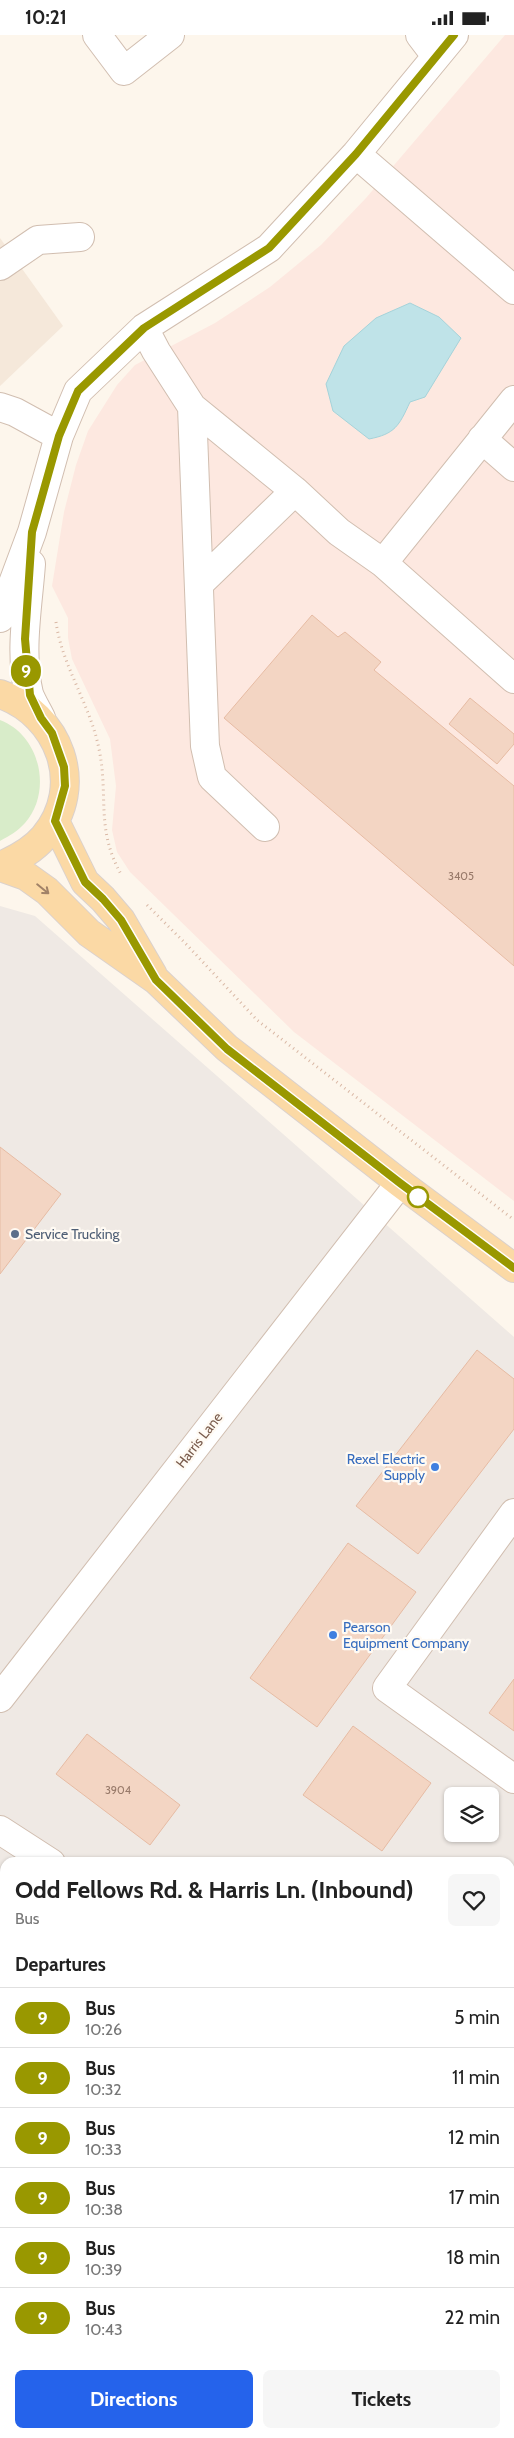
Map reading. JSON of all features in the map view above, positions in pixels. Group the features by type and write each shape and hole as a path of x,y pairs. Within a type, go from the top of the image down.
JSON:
{"main road":[{"path":"0,694 27,706 41,718 52,733 64,767 65,786 55,821 45,837 32,849 0,867"},
{"path":"55,821 85,882 121,920 156,980"},
{"path":"0,867 26,876 47,891 88,933 156,980 227,1049 400,1183 514,1268"}],"street":[{"path":"97,35 124,71 170,35"},
{"path":"420,35 436,56"},
{"path":"0,618 32,532 59,436 78,391 144,328 269,248 356,154 454,35"},
{"path":"356,154 514,290"},
{"path":"0,266 38,240 80,237"},
{"path":"144,328 156,351 192,407 295,491 339,532 383,563 514,679"},
{"path":"383,563 514,400"},
{"path":"0,407 15,412 59,436"},
{"path":"192,407 205,747 212,777 265,827"},
{"path":"482,439 514,467"},
{"path":"200,583 295,491"},
{"path":"32,532 25,648 30,695 41,718"},
{"name":"Harris Lane","path":"1,1693 400,1183"},
{"path":"514,1513 387,1688 514,1779"},
{"path":"0,1830 42,1857"}],"path":[{"path":"54,613 58,641 82,695 99,747 102,765 104,829 113,861 124,880"},
{"path":"141,899 257,1020 514,1220"}],"shaded area":[{"path":"505,35 514,35 514,1201 294,1032 130,872 117,852 112,830 116,786 110,739 72,659 68,638 68,618 52,586 64,512 76,465 88,431 117,385 135,365 215,323 270,287 321,245 366,198"},
{"path":"0,238 63,326 0,386"},
{"path":"0,906 35,916 514,1337 514,1857 0,1857"}],"green space":[{"path":"0,720 14,727 25,738 33,751 38,765 40,780 39,796 34,810 22,826 0,841"}],"water":[{"path":"410,303 439,317 461,338 425,397 410,402 395,428 378,437 369,439 333,411 326,384 344,346 376,318"}],"building":[{"path":"312,615 338,637 345,632 381,662 374,670 514,786 514,966 224,718"},
{"path":"470,698 514,734 514,744 497,764 449,724"},
{"name":"Service Trucking","path":"0,1147 61,1194 0,1274"},
{"name":"Rexel Electric Supply","path":"477,1350 514,1379 514,1429 418,1554 356,1506"},
{"name":"Pearson Equipment Company","path":"348,1543 416,1592 317,1727 250,1678"},
{"path":"514,1679 514,1731 489,1713"},
{"path":"353,1726 431,1783 382,1851 303,1795"},
{"path":"87,1734 180,1805 150,1845 56,1774"}],"bus line":[{"name":"9","path":"454,35 356,154 269,248 144,328 78,391 59,436 32,532 26,622 26,676 30,695 41,718 52,733 60,750 64,767 65,786 62,804 55,821 85,882 121,920 156,980 227,1049 400,1183 514,1268"}],"place":[{"name":"Service Trucking","path":"15,1234"},
{"name":"Rexel Electric Supply","path":"435,1467"},
{"name":"Pearson Equipment Company","path":"333,1635"}]}
